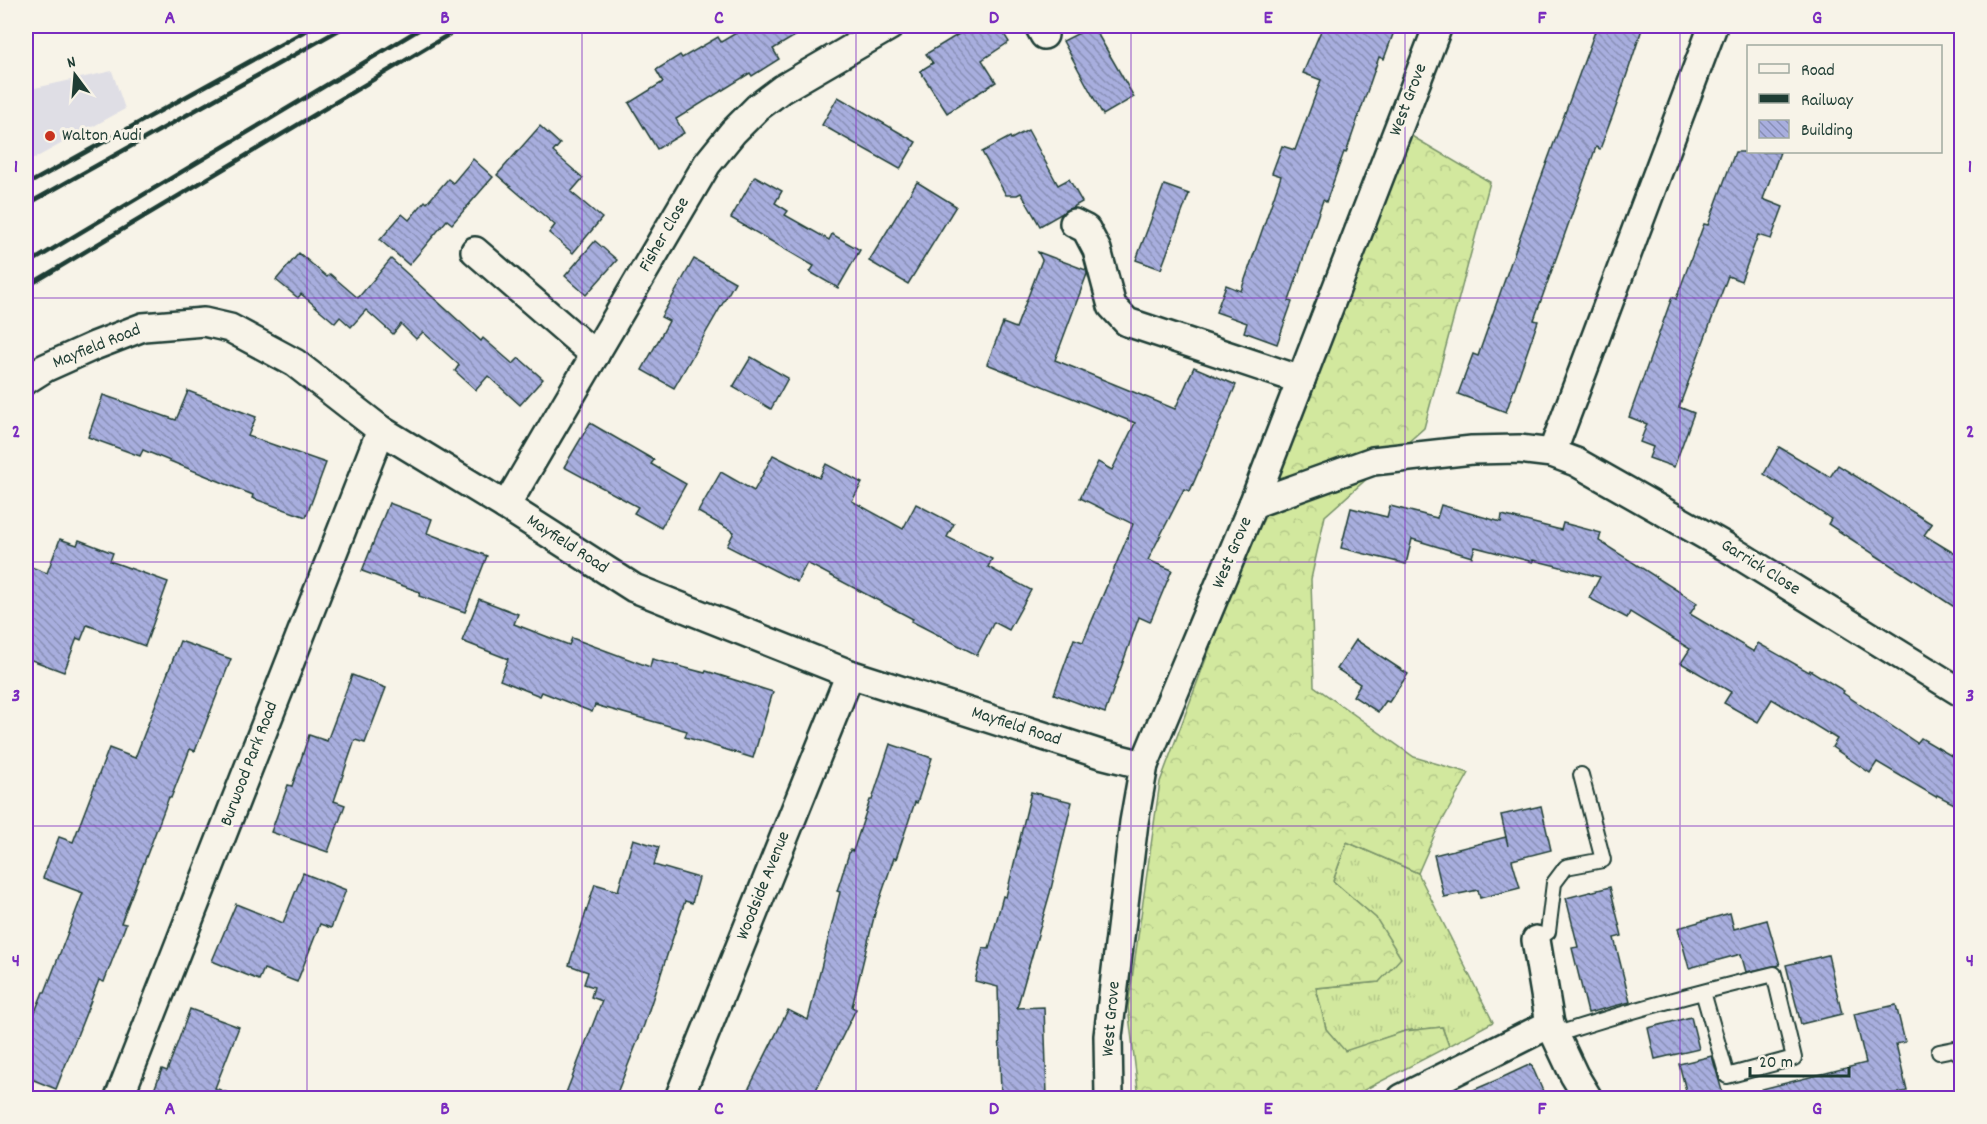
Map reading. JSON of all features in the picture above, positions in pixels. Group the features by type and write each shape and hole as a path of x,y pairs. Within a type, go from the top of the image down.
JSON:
{"street":[{"name":"Fisher Close","path":"506,506 707,164 733,132 758,107 782,89 890,26"},
{"name":"West Grove","path":"1109,1098 1108,1036 1134,822 1144,765 1253,504 1438,26"},
{"path":"1552,453 1713,26"},
{"path":"1074,223 1086,229 1097,250 1112,306 1127,322 1300,380"},
{"path":"475,251 595,355"},
{"name":"Mayfield Road","path":"26,380 45,368 143,327 204,322 230,328 295,363 381,430 634,588 850,674 1100,754 1144,765"},
{"name":"Burwood Park Road","path":"119,1098 381,430"},
{"name":"Garrick Close","path":"1253,504 1372,461 1472,450 1519,449 1552,453 1576,462 1726,547 1962,693"},
{"name":"Woodside Avenue","path":"679,1098 850,674"},
{"path":"1536,940 1553,1029 1574,1075 1588,1098"},
{"path":"1402,1098 1553,1029"}],"lane":[{"path":"1536,940 1548,932 1554,883 1566,867 1603,860 1581,776"},
{"path":"1553,1029 1774,974 1794,1058 1727,1076 1703,992"},
{"path":"1939,1052 1954,1049 1962,1056"}],"shaded area":[{"name":"Walton Audi","path":"112,71 125,109 26,163 26,90"}],"green space":[{"path":"1403,131 1490,182 1424,428 1325,516 1311,579 1314,686 1414,757 1469,773 1435,834 1418,873 1347,842 1333,881 1376,918 1401,958 1379,982 1316,988 1326,1029 1345,1051 1405,1031 1442,1027 1449,1046 1349,1098 1139,1098 1128,1007 1160,782"},
{"path":"1347,842 1418,873 1493,1022 1449,1046 1442,1027 1405,1031 1345,1052 1326,1029 1316,988 1379,982 1376,918 1333,881"}],"building":[{"path":"748,26 812,26 773,49 779,59 752,76 750,73 676,119 684,133 657,149 629,103 663,82 656,70 680,55 682,58 718,37 721,42"},
{"path":"972,26 999,26 1009,42 982,60 996,82 947,113 920,71 933,63 926,54"},
{"path":"1093,26 1134,97 1103,115 1063,41"},
{"path":"1323,26 1396,26 1384,59 1379,57 1346,153 1344,152 1326,202 1323,200 1277,344 1244,332 1247,323 1216,312 1226,285 1241,291 1281,176 1272,173 1282,146 1295,150 1321,80 1303,73"},
{"path":"1597,26 1643,26 1617,104 1600,149 1596,147 1534,320 1538,321 1506,412 1458,394 1473,354 1478,356"},
{"path":"838,97 916,142 900,169 822,125"},
{"path":"540,126 560,144 553,152 583,178 571,192 602,218 573,253 549,233 555,225 497,175"},
{"path":"1028,130 1058,185 1069,179 1082,202 1040,226 1021,193 1006,195 982,152"},
{"path":"1735,152 1780,153 1763,199 1783,207 1771,239 1758,235 1741,281 1728,276 1679,407 1694,413 1674,467 1649,458 1653,447 1640,442 1647,424 1629,417 1672,297 1676,299 1704,224 1708,225"},
{"path":"473,159 493,177 452,224 447,220 409,265 380,240 402,214 409,220 448,179 453,183"},
{"path":"755,176 782,191 775,203 788,211 785,215 829,240 832,234 860,250 838,288 810,272 814,266 731,218"},
{"path":"917,182 956,206 908,284 869,261"},
{"path":"1164,185 1189,194 1161,269 1136,260"},
{"path":"595,241 617,260 586,295 565,276"},
{"path":"1038,252 1086,270 1087,274 1055,360 1175,409 1194,367 1236,385 1190,491 1184,489 1148,560 1172,570 1150,622 1139,617 1105,713 1054,694 1074,639 1083,642 1133,524 1080,498 1098,462 1112,470 1135,423 987,364 1003,323 1016,328 1042,260"},
{"path":"299,253 327,277 330,274 358,298 391,259 481,341 483,338 513,364 519,358 543,379 520,405 488,376 476,390 455,371 459,365 423,332 416,339 401,324 393,334 366,310 351,327 340,317 335,323 301,294 298,298 276,280"},
{"path":"694,259 735,282 674,388 642,370 669,321 661,317"},
{"path":"751,357 788,378 771,409 733,387"},
{"path":"188,391 256,417 248,436 326,463 306,517 252,498 253,495 143,450 140,456 88,437 103,395 176,420"},
{"path":"590,423 654,460 651,464 686,484 661,528 634,513 638,507 564,467"},
{"path":"1779,447 1830,477 1838,465 1932,524 1924,535 1962,558 1962,612 1828,524 1831,519 1764,474"},
{"path":"773,455 819,478 826,464 862,483 852,501 903,529 916,504 954,524 947,537 992,559 988,567 1031,590 1009,630 994,622 977,655 807,563 797,582 727,546 734,532 698,512 721,472 754,491"},
{"path":"389,503 432,519 427,533 487,556 465,612 419,596 420,592 362,571"},
{"path":"1441,505 1501,522 1502,515 1561,530 1563,523 1601,533 1599,541 1697,603 1690,614 1754,652 1758,643 1809,672 1810,670 1844,691 1843,693 1917,743 1921,738 1962,762 1962,808 1937,795 1936,797 1877,762 1870,773 1832,747 1837,739 1772,699 1758,722 1724,703 1731,692 1681,663 1690,649 1630,612 1627,618 1589,598 1600,577 1475,547 1472,557 1412,539 1406,564 1341,548 1351,508 1387,517 1390,506 1437,518"},
{"path":"60,539 77,545 79,540 113,553 110,561 168,582 145,646 87,625 81,640 77,638 64,672 26,658 26,565 47,573"},
{"path":"479,599 518,614 514,624 569,645 572,638 650,667 652,659 705,673 706,671 773,692 753,758 685,737 687,731 595,705 592,712 542,692 540,696 500,680 508,659 462,641"},
{"path":"1356,640 1408,674 1389,702 1386,701 1378,712 1353,696 1360,684 1337,669"},
{"path":"180,641 231,659 195,751 190,749 171,798 169,797 121,923 126,924 104,982 99,980 56,1089 26,1077 26,1034 43,992 45,992 83,893 43,878 59,837 73,842 109,748 135,758"},
{"path":"352,675 386,688 365,743 355,740 334,801 345,805 328,852 271,832 288,785 292,786 309,735 327,741"},
{"path":"890,744 932,758 875,913 852,1007 856,1009 812,1098 744,1098 788,1010 808,1020 840,892 837,891 850,850 853,851 870,800 872,800"},
{"path":"1031,792 1072,802 1050,893 1017,1008 1044,1007 1047,1095 1001,1096 998,987 975,981 983,948 989,949 1003,896 1006,897"},
{"path":"1541,806 1551,850 1512,860 1520,888 1480,898 1478,890 1444,897 1434,855 1506,837 1501,815"},
{"path":"633,839 659,847 654,865 699,878 692,903 685,901 644,1025 615,1098 564,1098 602,1001 591,997 594,987 584,984 588,972 569,965 595,884 618,891"},
{"path":"303,873 346,890 331,928 320,924 297,982 264,969 259,980 212,961 236,904 283,923"},
{"path":"1610,887 1622,936 1614,938 1630,1002 1588,1013 1572,948 1578,947 1566,898"},
{"path":"1730,913 1734,929 1767,920 1780,965 1746,972 1741,954 1689,968 1678,928"},
{"path":"1828,955 1842,1014 1801,1024 1786,965"},
{"path":"1896,1005 1905,1042 1896,1044 1907,1091 1879,1098 1763,1098 1762,1089 1866,1063 1854,1014"},
{"path":"190,1009 239,1027 215,1088 234,1095 234,1098 151,1098 162,1069 167,1071"},
{"path":"1691,1017 1699,1049 1655,1059 1648,1028"},
{"path":"1712,1056 1724,1098 1688,1098 1679,1064"},
{"path":"1531,1064 1546,1098 1455,1098 1499,1079"}],"railway":[{"path":"26,185 314,26"},
{"path":"26,205 346,26"},
{"path":"26,265 425,26"},
{"path":"26,287 463,26"}],"place":[{"name":"Walton Audi","path":"50,136"}]}
